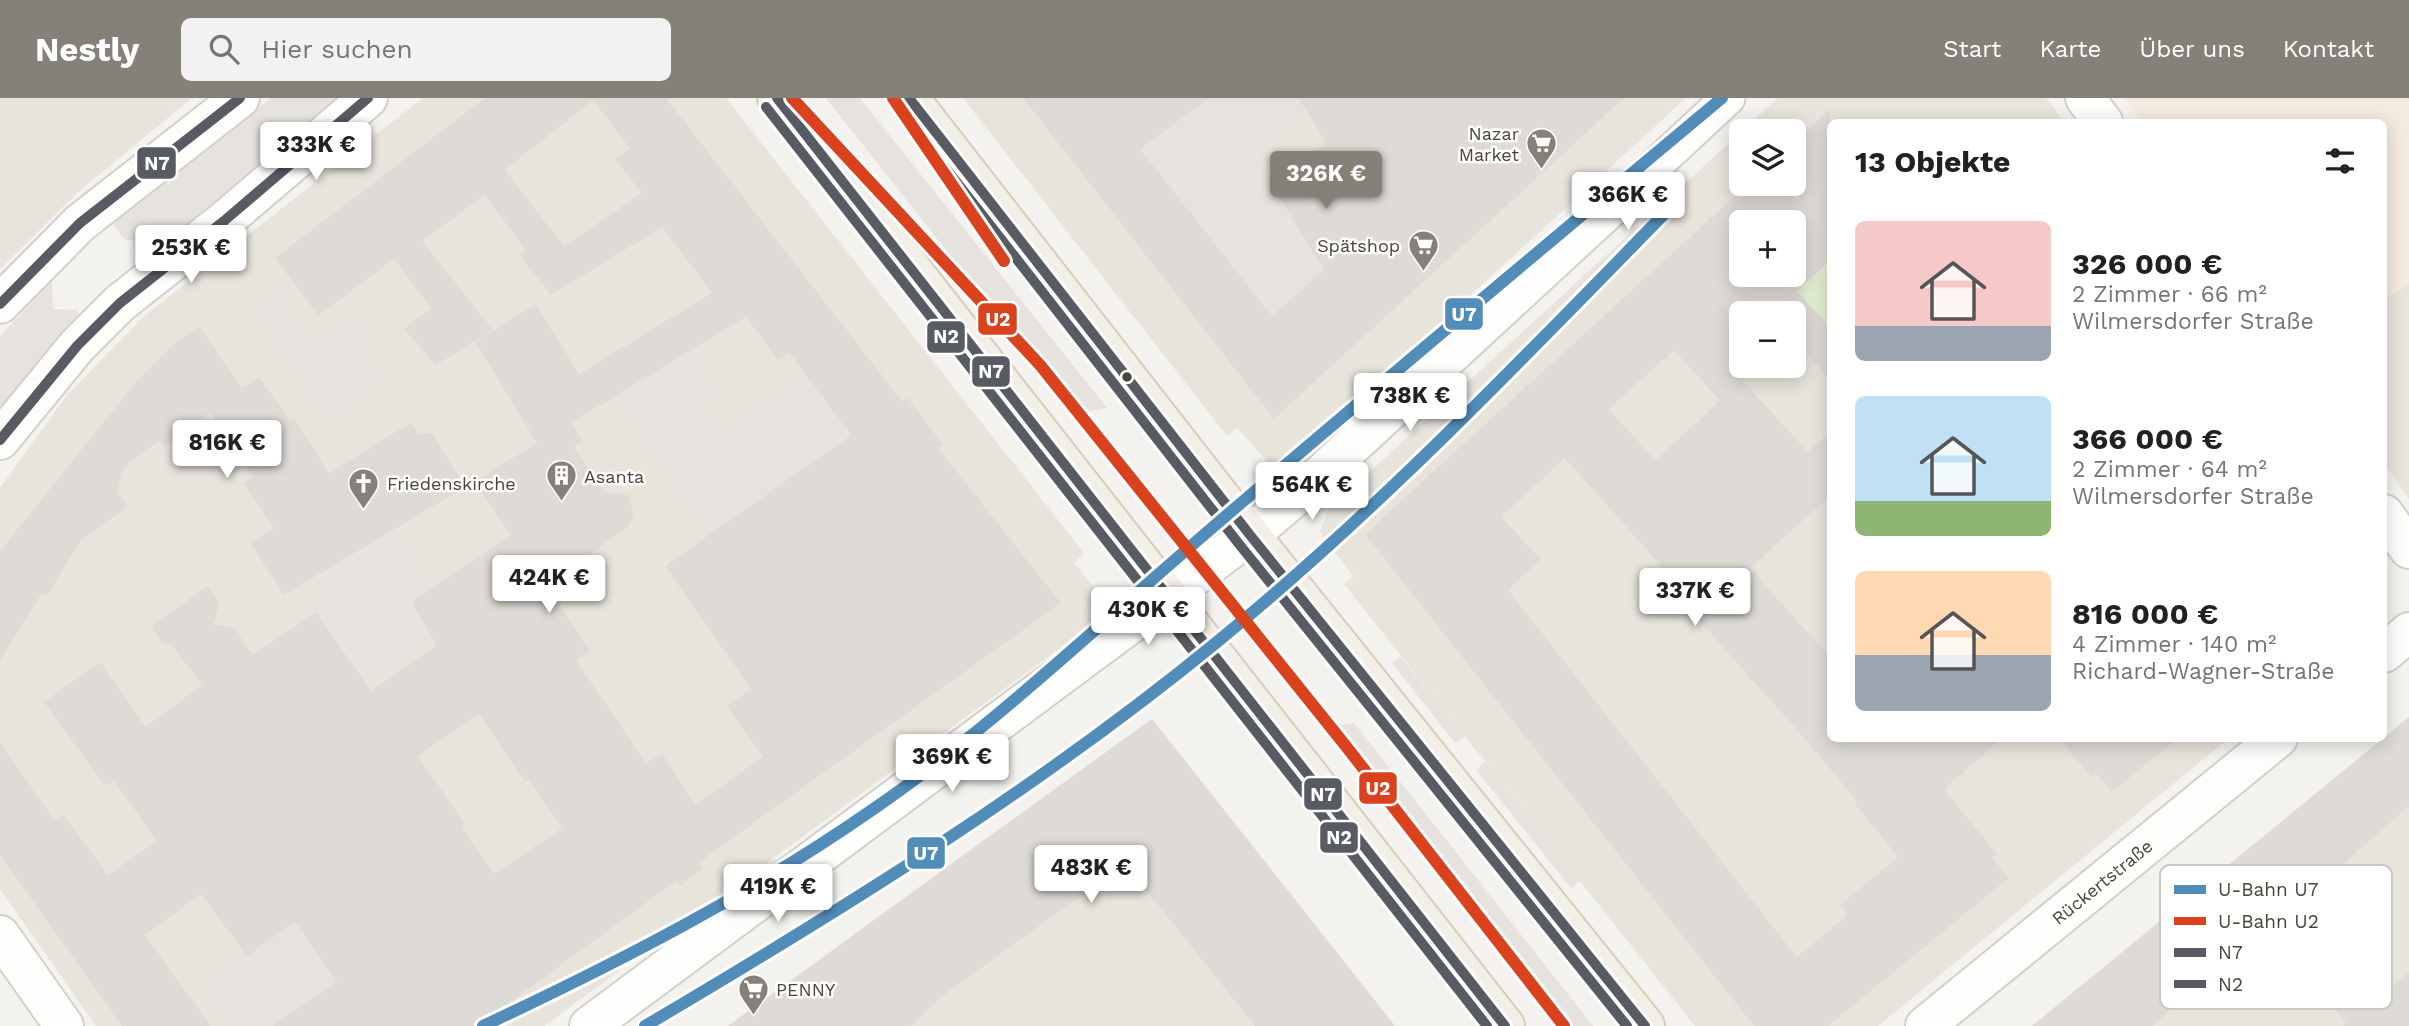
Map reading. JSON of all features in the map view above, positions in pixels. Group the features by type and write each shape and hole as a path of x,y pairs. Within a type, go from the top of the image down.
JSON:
{"main road":[{"path":"777,98 1505,1026"},
{"path":"909,98 1250,535 1645,1026"}],"street":[{"path":"0,304 80,223 240,98"},
{"path":"0,440 77,346 120,303 225,221 368,98"},
{"path":"589,1026 1250,535 1317,478 1728,98"},
{"path":"2085,98 2101,119"},
{"path":"2387,518 2409,550"},
{"path":"2387,650 2409,632"},
{"name":"Rückertstraße","path":"1926,1026 2273,742"},
{"path":"0,935 64,1026"}],"shaded area":[{"path":"0,98 192,98 78,192 0,269"},
{"path":"271,98 351,98 145,260 146,243 124,239 111,222"},
{"path":"423,98 726,98 1084,553 1074,563 1103,599 1102,611 1090,626 544,1026 96,1026 0,889 0,488 67,395 143,317"},
{"path":"826,98 860,98 1107,408 1075,414"},
{"path":"963,98 1686,98 1300,451 1286,461 1270,464 1237,428 1227,436"},
{"path":"1209,98 1298,98 1306,110 1256,158 1324,270 1291,299 1280,331 1140,148"},
{"path":"1778,98 2046,98 2062,119 1827,119 1827,742 2224,742 1878,1026 1695,1026 1344,584 1353,576 1320,531 1328,510 1729,143 1729,196 1806,196 1806,119 1755,119"},
{"path":"2124,98 2409,98 2409,283 2387,298 2387,119 2140,119"},
{"path":"52,281 53,309 78,310 79,323 0,409 0,336"},
{"path":"2409,283 2409,499 2387,467 2387,298"},
{"path":"280,288 316,339 358,309 376,334 360,346 386,383 330,423 251,309"},
{"path":"693,349 720,389 700,402 724,433 806,375 849,432 821,456 706,537 612,398"},
{"path":"398,529 432,579 404,598 432,640 369,683 307,591"},
{"path":"1400,656 1465,736 1455,743 1392,663"},
{"path":"2409,717 2409,1026 2032,1026 2160,921 2160,1009 2392,1009 2392,865 2229,865 2379,742 2387,742 2387,735"},
{"path":"1152,719 1395,1026 728,1026 1003,826"},
{"path":"1354,723 1593,1026 1558,1026 1322,727"},
{"path":"1485,762 1580,881 1571,888 1476,770"},
{"path":"295,922 336,983 272,1026 221,1026 196,992"}],"green space":[{"path":"1827,263 1827,325 1797,291 1806,287 1806,283"}],"building":[{"path":"485,98 666,98 902,401 908,398 943,445 938,448 1061,603 724,844 699,863 703,868 680,886 676,881 477,1026 272,1026 337,982 295,922 247,956 201,894 145,935 211,1026 122,1026 0,855 0,742 55,821 64,815 108,875 157,841 114,781 105,786 44,702 100,662 146,727 202,685 171,644 162,643 151,626 208,586 220,604 213,624 235,628 252,655 316,612 371,691 437,645 411,602 511,535 474,482 537,443 475,342 536,304 579,374 712,293 662,227 551,295 520,256 525,249 485,195 422,241 493,330 436,365 404,329 431,308 394,259 318,316 275,258","holes":["593,100 630,148 615,159 642,193 564,246 505,170","746,317 778,360 789,352 851,435 665,566 751,689 727,706 763,757 695,805 662,753 646,763 576,660 590,651 546,585 629,526 634,515 629,495 605,492 574,447 583,441 571,423","479,714 525,782 529,780 562,828 494,874 462,827 465,824 418,756"]},
{"path":"1023,98 1209,98 1140,149 1272,316 1324,270 1274,189 1326,142 1298,98 1624,98 1274,419"},
{"path":"1830,109 1830,119 1827,119 1827,263 1806,283 1806,210 1729,210 1729,287 1801,287 1797,291 1806,301 1729,301 1729,378 1746,378 1743,381 1808,452 1827,435 1827,499 1750,568 1827,654 1827,742 1997,742 1944,789 1997,854 1992,858 2009,878 1828,1026 1754,1026 1365,534 1735,196 1806,196 1806,131","holes":["1674,350 1720,401 1655,460 1609,409","1565,458 1700,610 1694,615 1805,739 1857,801 1854,803 1898,857 1840,905 1848,915 1797,957 1508,590 1541,559 1501,517"]},
{"path":"1806,301 1827,325 1827,377 1806,353"},
{"path":"199,326 242,388 259,377 290,420 294,418 329,473 412,422 419,434 432,433 465,487 284,595 250,543 274,528 243,483 253,477 211,413 164,446 160,440 130,462 122,472 117,492 128,506 81,541 47,595 42,593 0,661 0,551 136,382 174,344"},
{"path":"2409,717 2409,806 2342,865 2228,865 2378,742 2387,742 2387,735"},
{"path":"1152,719 1395,1026 1255,1026 1125,864 941,997 911,1026 728,1026"},
{"path":"2062,742 2173,742 2112,792 2096,773 2091,777"},
{"path":"2160,921 2160,1009 2172,1009 2152,1026 2032,1026"},
{"path":"2409,972 2409,1026 2343,1026 2346,1023 2335,1009 2392,1009 2392,986"}],"metro line":[{"name":"U2","path":"792,98 1040,365 1345,745 1564,1026"},
{"name":"U2","path":"893,98 1004,261"},
{"name":"U7","path":"483,1026 583,978 731,899 826,841 914,780 995,716 1323,433 1722,98"},
{"name":"U7","path":"645,1026 866,892 1010,797 1149,696 1217,642 1394,485 1672,206"}],"transit line":[{"name":"N7","path":"0,304 80,223 240,98"},
{"name":"N7","path":"0,440 77,346 120,303 224,221 368,98"},
{"name":"N7","path":"777,98 1505,1026"},
{"name":"N7","path":"909,98 1250,535 1645,1026"},
{"name":"N2","path":"766,107 1487,1026"},
{"name":"N2","path":"898,107 1239,544 1627,1026"}],"place":[{"name":"Nazar Market","path":"1542,170"},
{"name":"Spätshop","path":"1423,272"},
{"name":"Asanta","path":"561,503"},
{"name":"Friedenskirche","path":"364,510"},
{"name":"PENNY","path":"753,1016"}]}
